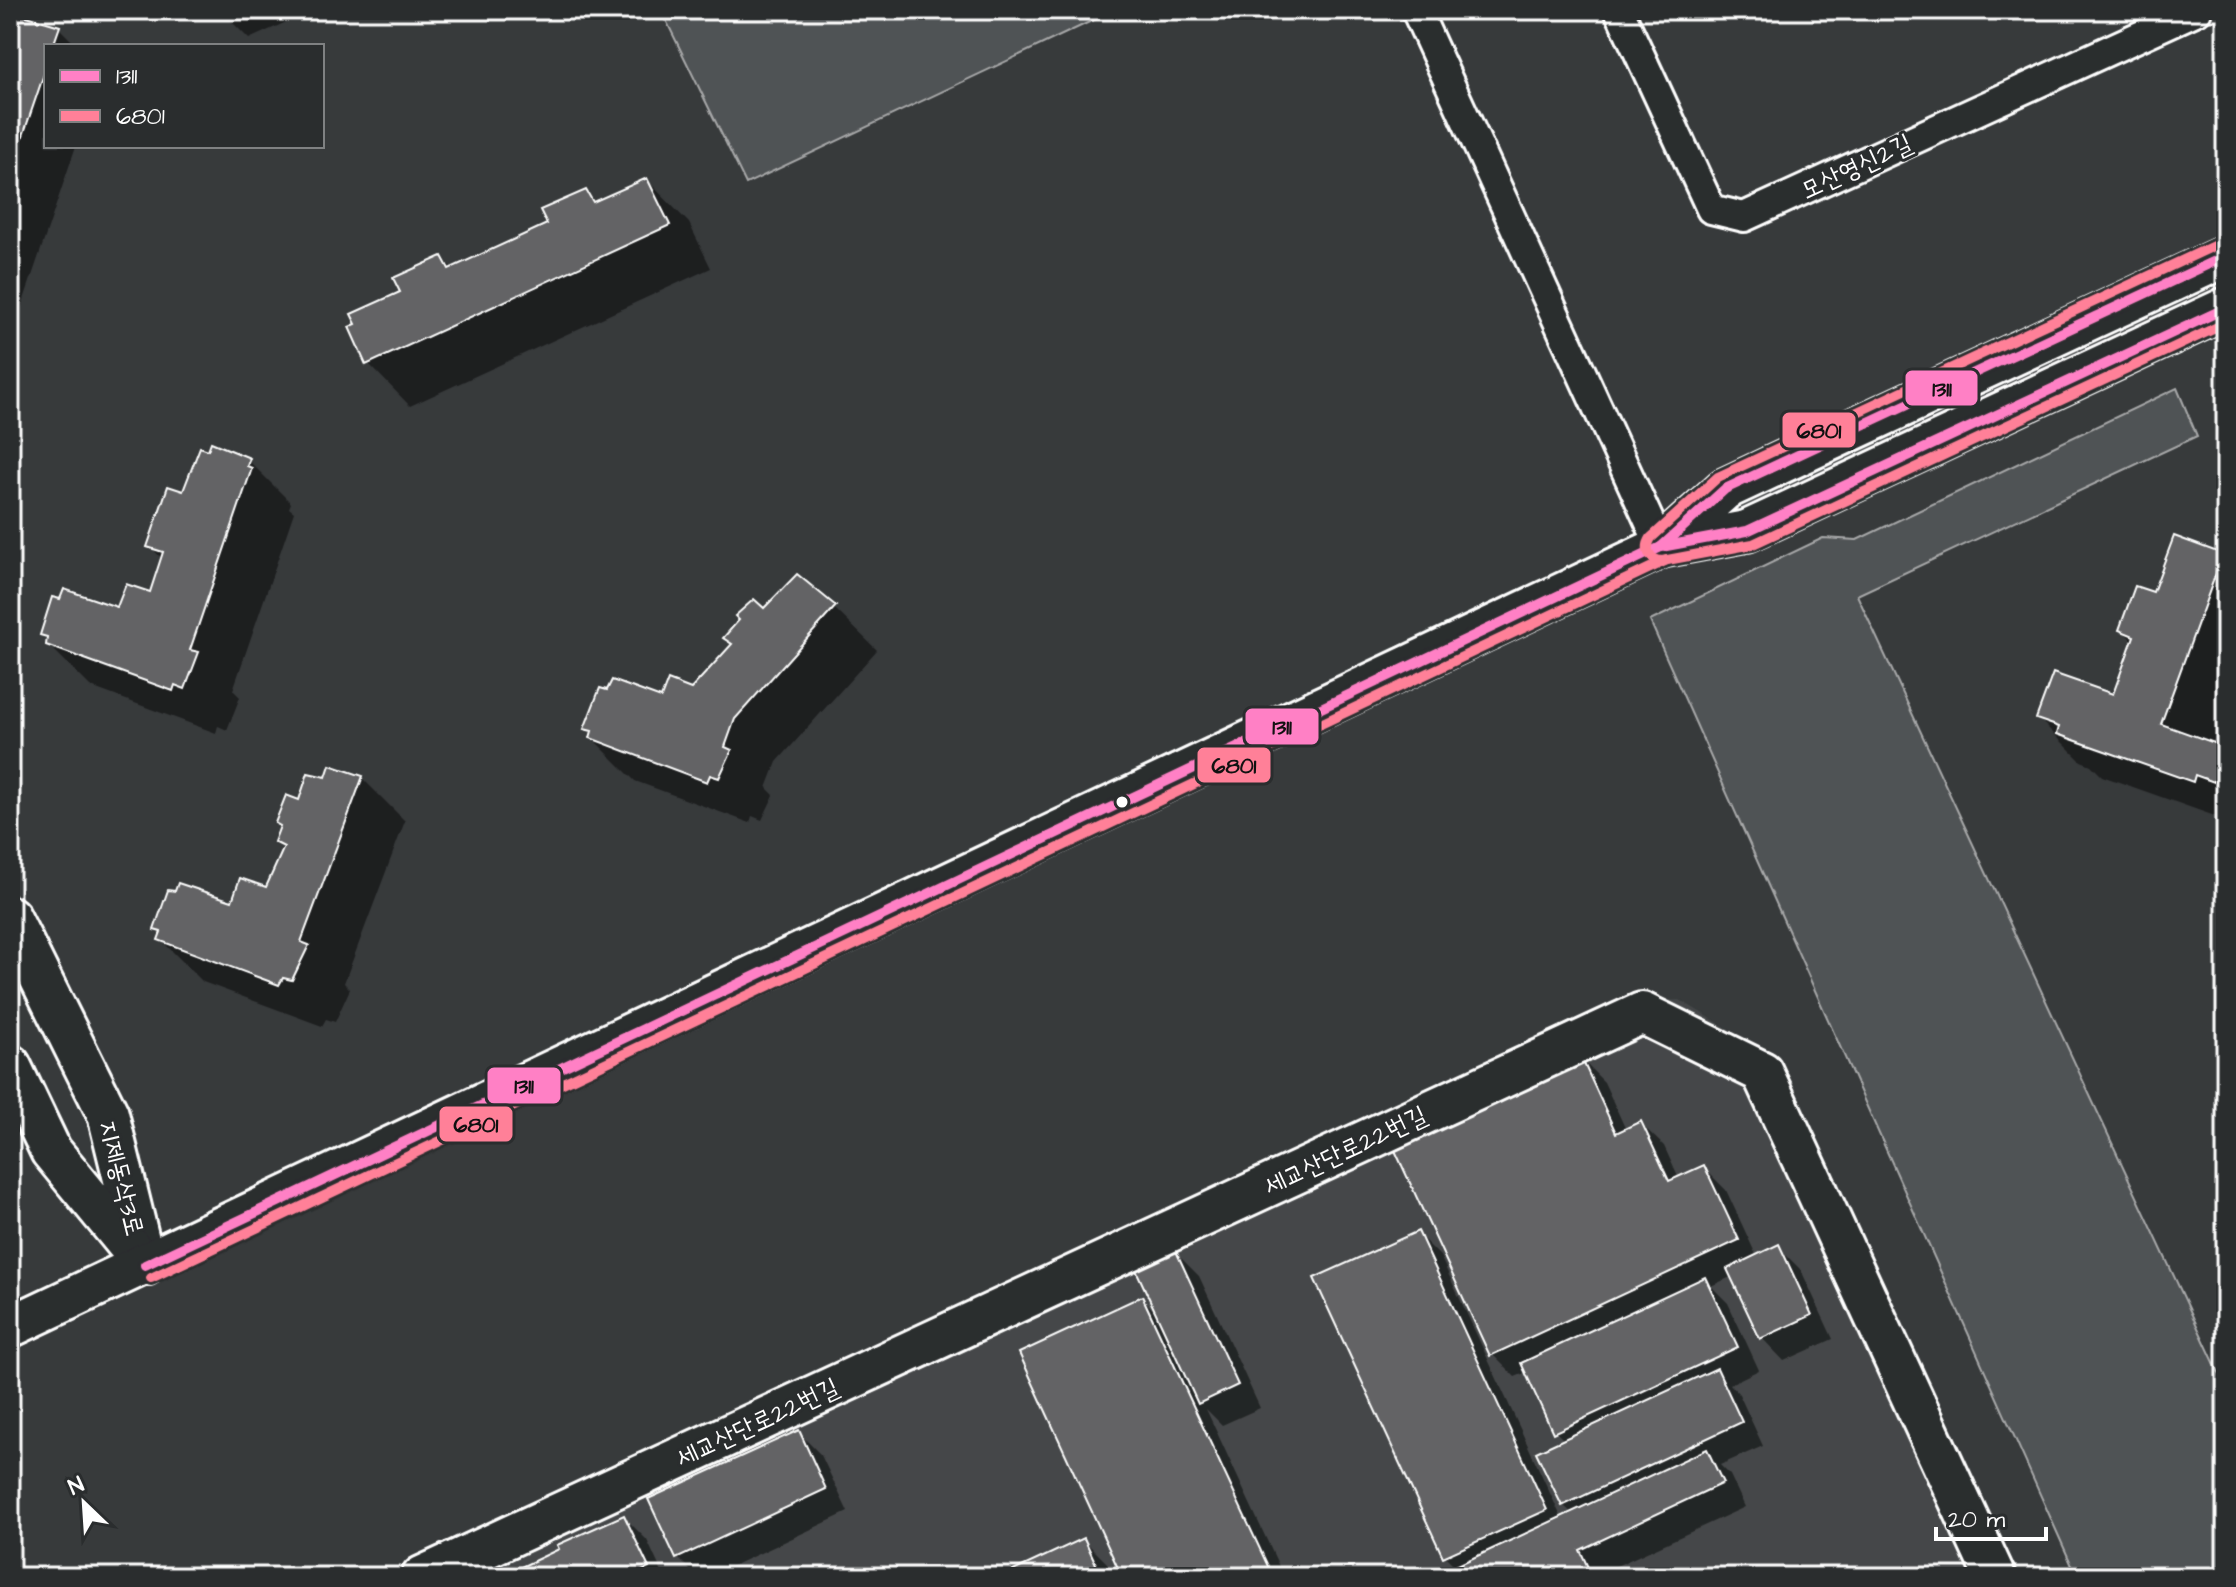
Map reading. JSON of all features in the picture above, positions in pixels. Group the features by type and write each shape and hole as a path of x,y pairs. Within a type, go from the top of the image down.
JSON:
{"street":[{"path":"1416,10 1661,547"},
{"name":"모산영신2길","path":"1619,10 1711,209 1744,217 2197,10"},
{"path":"1661,547 1725,489 2226,256"},
{"path":"10,1327 1661,547 1747,531 2226,308"},
{"name":"지제동삭3로","path":"10,917 108,1114 145,1265"},
{"name":"세교산단로22번길","path":"422,1577 1642,1013 1762,1072 1995,1577"},
{"name":"지제동삭3로","path":"10,1065 51,1151 145,1265"}],"shaded area":[{"path":"661,10 1115,10 746,184"},
{"path":"2177,388 2197,436 1857,595 2226,1388 2226,1577 2077,1577 1650,621 1823,538 1857,540"},
{"path":"1680,1000 1762,1049 1803,1130 2011,1577 394,1577 1619,1002"}],"building":[{"path":"20,14 60,26 54,44 44,44 44,74 10,174 10,19 16,21"},
{"path":"647,178 670,225 366,365 349,327 356,324 351,314 400,292 393,278 442,256 449,269 547,224 540,210 586,190 593,202"},
{"path":"211,442 250,458 247,466 252,468 190,650 199,652 185,689 175,685 173,691 46,645 47,637 40,635 52,597 60,599 64,589 117,607 126,584 150,592 163,552 147,547 168,486 183,491 200,447 208,450"},
{"path":"2174,536 2223,554 2161,724 2226,747 2214,782 2195,775 2193,782 2057,734 2059,727 2036,719 2053,673 2113,694 2134,636 2119,630 2135,586 2153,592"},
{"path":"797,574 836,606 735,719 725,747 732,750 719,778 710,775 707,782 590,738 592,731 584,729 600,688 607,690 612,680 661,698 668,680 691,689 732,644 723,638 739,620 735,616 754,599 764,608"},
{"path":"330,765 363,776 301,942 309,945 292,980 283,978 279,985 158,940 161,932 154,930 168,890 175,891 178,883 232,901 240,878 266,887 284,847 274,842 280,826 275,823 286,795 299,800 308,773 326,777"},
{"path":"1581,1057 1616,1133 1641,1121 1669,1181 1704,1165 1739,1240 1490,1356 1392,1144"},
{"path":"2226,1064 2226,1086 2219,1083"},
{"path":"1418,1231 1547,1510 1443,1557 1314,1278"},
{"path":"1779,1244 1812,1315 1760,1339 1727,1269"},
{"path":"1176,1251 1238,1385 1198,1404 1136,1270"},
{"path":"1705,1277 1738,1347 1553,1433 1521,1363"},
{"path":"1142,1296 1273,1577 1122,1577 1019,1353"},
{"path":"1717,1368 1742,1422 1562,1506 1536,1452"},
{"path":"799,1430 826,1489 676,1559 648,1499"},
{"path":"1707,1449 1723,1483 1580,1550 1591,1574 1585,1577 1432,1577"},
{"path":"624,1515 649,1568 642,1571 644,1577 500,1577 559,1549 557,1545"},
{"path":"1084,1538 1102,1577 1016,1577 1013,1571"}],"transit line":[{"name":"6801","path":"2220,243 1718,477 1651,538 1649,553 1654,559 1662,561 1753,544 2226,323"},
{"name":"1311","path":"2226,256 1725,489 1661,547 1747,531 2226,308"},
{"name":"1311","path":"145,1265 1661,547"},
{"name":"6801","path":"151,1278 1667,560"}]}
